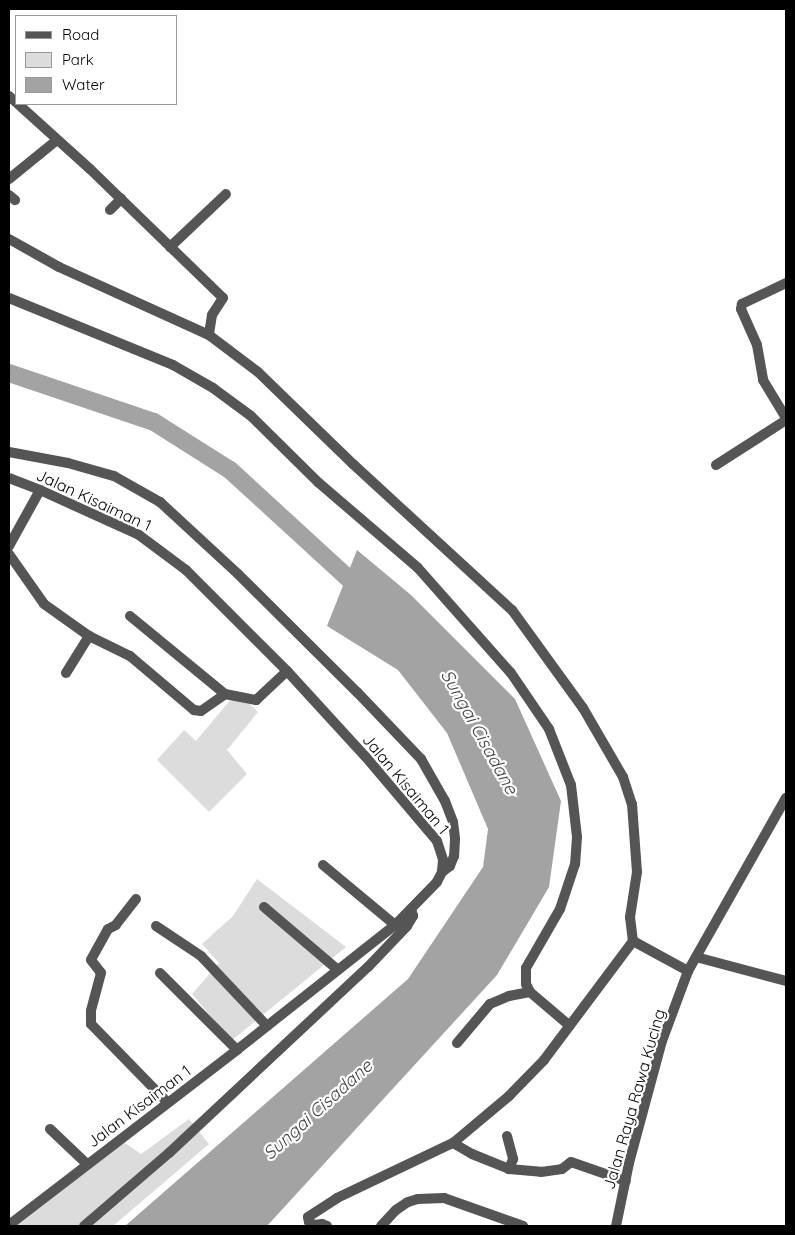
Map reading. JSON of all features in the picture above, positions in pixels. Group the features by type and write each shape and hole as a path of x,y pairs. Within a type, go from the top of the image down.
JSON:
{"street":[{"path":"19,105 121,199 223,298 212,315 209,334"},
{"path":"9,178 57,140"},
{"path":"170,247 226,194"},
{"path":"110,210 121,199"},
{"path":"9,239 59,267 209,334 258,372 353,464 512,610 583,708 623,777 632,804 637,872 630,917 633,941 544,1060 509,1096 453,1143 337,1198 308,1217 309,1222 314,1226 322,1224 326,1226"},
{"path":"716,466 786,419 763,380 757,345 741,309 742,304 786,283"},
{"path":"9,298 173,365 213,388 244,411 319,483 418,568 510,673 549,729 572,785 577,837 575,864 560,909 526,968 526,984 530,992 570,1026"},
{"path":"9,452 68,463 114,476 160,502 238,574 358,692 421,759 445,800 453,822 454,856 450,866 442,872"},
{"name":"Jalan Kisaiman 1","path":"9,478 139,535 186,570 287,670 437,840 443,860 442,872 437,882 394,925 237,1050 9,1225"},
{"path":"9,546 40,490"},
{"path":"9,554 44,604 89,636 130,656 194,710 201,712 225,694"},
{"path":"130,616 225,694 256,700 287,670"},
{"path":"66,673 89,636"},
{"name":"Jalan Raya Rawa Kucing","path":"616,1226 662,1040 688,971 786,798"},
{"path":"323,865 394,925"},
{"path":"136,898 116,925 108,929 91,960 101,973 91,1011 91,1024 168,1103"},
{"path":"264,907 338,970"},
{"path":"84,1226 169,1153 368,967 407,926 412,916 411,908"},
{"path":"156,926 200,956 267,1026"},
{"path":"633,941 688,971"},
{"path":"696,957 786,981"},
{"path":"160,973 237,1050"},
{"path":"457,1043 490,1004 510,996 530,992"},
{"path":"50,1129 87,1164"},
{"path":"506,1136 513,1159 509,1169"},
{"path":"453,1143 472,1154 509,1169 541,1172 562,1169 571,1162 626,1181"},
{"path":"381,1226 396,1210 408,1202 418,1199 444,1198 523,1226"}],"green space":[{"path":"237,692 258,712 227,750 247,774 209,812 157,760 184,730 196,741"},
{"path":"257,879 346,947 231,1041 192,994 219,963 202,944 233,916"},
{"path":"189,1119 209,1144 113,1226 9,1226 118,1138 141,1154"}],"water":[{"path":"357,550 411,595 515,699 561,801 549,887 497,975 267,1226 125,1226 408,979 483,867 488,829 447,733 398,670 327,626"}],"waterway":[{"name":"Sungai Cisadane","path":"9,373 154,422 230,470 363,592"}]}
